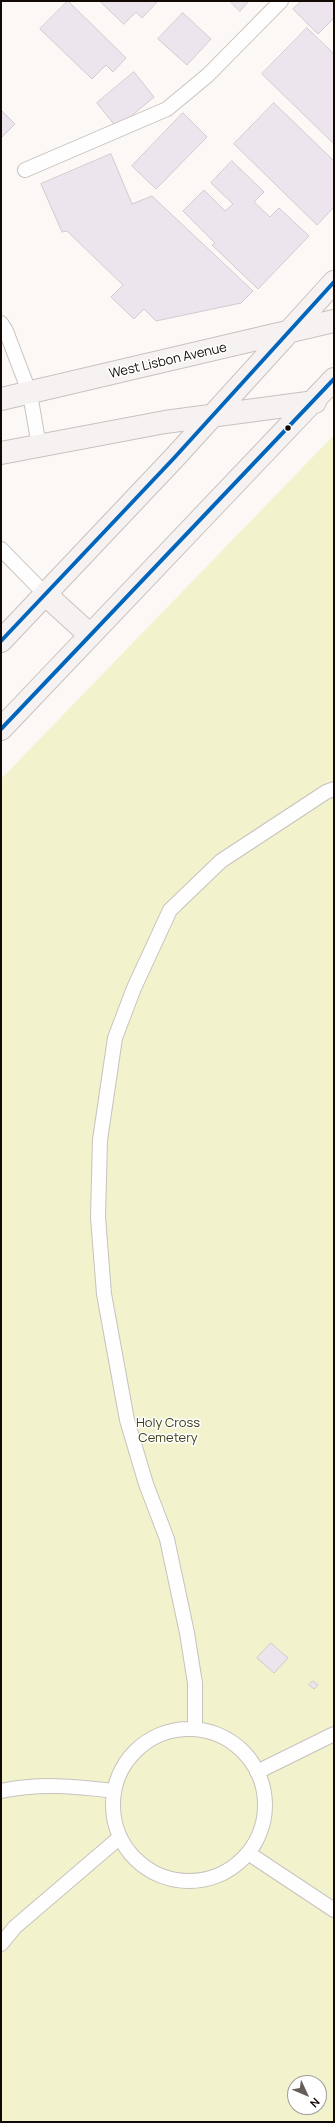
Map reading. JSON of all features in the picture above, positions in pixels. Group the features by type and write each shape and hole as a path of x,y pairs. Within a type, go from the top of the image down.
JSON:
{"main road":[{"path":"1,641 46,595 334,282"},
{"name":"West Lisbon Avenue","path":"1,399 30,394 334,321"},
{"path":"1,729 334,379"},
{"path":"1,453 165,422 334,399"},
{"path":"46,595 90,635"}],"lane":[{"path":"25,170 168,109 208,75 281,1"},
{"path":"1,323 6,331 30,394 39,446"},
{"path":"1,549 46,595"},
{"path":"195,1729 195,1684 187,1633 167,1539 146,1484 127,1420 104,1294 98,1217 100,1140 115,1038 134,988 170,910 220,861 331,788"},
{"path":"195,1729 214,1733 232,1742 246,1755 257,1772 264,1792 264,1813 259,1834 248,1852 229,1870 205,1880 179,1881 155,1874 134,1859 119,1838 113,1815 114,1791 121,1770 134,1752 152,1738 173,1731 195,1729"},
{"path":"257,1772 334,1734"},
{"path":"1,1791 15,1788 71,1785 114,1791"},
{"path":"1,1944 15,1926 119,1838"},
{"path":"248,1852 334,1910"}],"green space":[{"name":"Holy Cross Cemetery","path":"334,435 334,2122 1,2122 1,779"}],"building":[{"path":"68,1 126,58 113,72 106,65 92,79 40,29"},
{"path":"100,1 158,1 142,18 136,12 124,24"},
{"path":"230,1 249,1 240,11"},
{"path":"302,1 334,1 334,18 318,34 293,9"},
{"path":"183,13 211,39 187,65 158,39"},
{"path":"307,28 334,54 334,144 262,74"},
{"path":"134,72 154,97 117,128 97,103"},
{"path":"274,103 334,161 334,207 317,225 234,144"},
{"path":"1,110 15,124 1,138"},
{"path":"183,113 207,137 156,189 132,166"},
{"path":"111,154 132,204 152,196 253,291 241,303 156,321 144,309 134,319 111,297 123,285 67,231 62,232 41,184"},
{"path":"232,161 264,192 254,202 270,217 279,208 309,236 258,289 212,245 215,243 183,211 204,190 225,211 233,204 211,183"},
{"path":"271,1643 288,1658 274,1673 257,1658"},
{"path":"313,1681 318,1685 314,1689 309,1685"}],"transit line":[{"path":"1,641 175,457 334,282"},
{"path":"1,729 334,379"}]}
